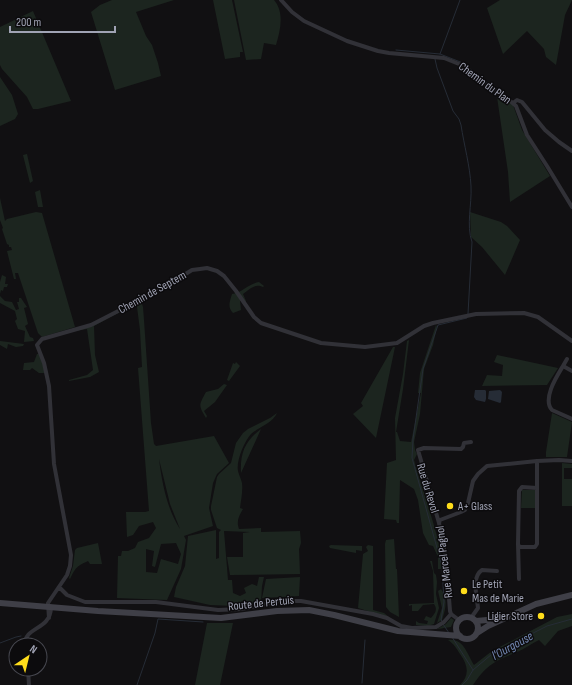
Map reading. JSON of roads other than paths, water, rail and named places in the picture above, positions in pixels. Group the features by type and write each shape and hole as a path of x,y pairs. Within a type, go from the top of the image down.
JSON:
{"main road":[{"path":"509,617 486,621 466,617 457,623 457,633 463,638 469,639 488,626 509,617 541,602 572,595"},
{"name":"Route de Pertuis","path":"0,603 221,618 240,617 278,611 309,610 391,630 460,636"},
{"path":"474,619 478,627 477,633"},
{"name":"Route de Pertuis","path":"432,633 446,631 457,623"}],"street":[{"name":"Chemin du Plan","path":"281,0 292,12 304,21 347,41 378,51 438,56 464,66 487,86 513,103 519,111 527,135 572,207"},
{"path":"513,103 517,100 522,102 545,130 572,150"},
{"name":"Chemin de Septem","path":"49,606 51,597 70,570 71,555 54,464 49,386 44,363 37,345 42,339 91,325 161,289 192,270 207,268 217,271 224,276 254,317 261,323 321,343 365,347 392,344 402,340 424,326 433,323 466,316 496,313 528,314 536,316 572,340"},
{"path":"567,359 552,386 549,406 553,411 572,419"},
{"path":"563,366 572,371"},
{"name":"Rue du Revol","path":"439,523 418,450 421,448 461,449 464,443 471,442"},
{"path":"518,545 520,547 535,547 537,545 537,461"},
{"name":"Rue Marcel Pagnol","path":"457,623 451,614 449,603 446,559 439,523 442,518 465,510 473,481 485,467 537,461 572,461"},
{"path":"519,579 518,545 520,489 522,487 537,488"},
{"path":"474,619 478,608 477,576 482,570 497,571"},
{"path":"59,587 67,595 85,602 156,602 218,610 240,609 280,601 301,601 373,614 385,617 401,626 407,627 436,627 443,623 451,614"},
{"path":"26,637 28,634 44,625 48,618 49,606"}],"waterway":[{"path":"440,54 460,0"},
{"path":"396,50 440,54 463,63"},
{"path":"435,59 453,111 459,119 461,125 471,186 469,229 472,242 468,314"},
{"path":"469,68 491,86"},
{"path":"493,88 502,91"},
{"path":"442,621 444,602 442,566 412,458 413,439 423,369 438,325 467,317"},
{"path":"137,685 155,633 158,619 203,622"},
{"name":"l'Ourgouse","path":"462,685 473,670 492,654 547,626 572,619"},
{"path":"443,624 449,633"},
{"path":"0,643 21,636"},
{"path":"452,637 473,670"},
{"path":"362,683 365,640"}],"place":[{"name":"A+ Glass","path":"450,506"},
{"name":"Le Petit Mas de Marie","path":"464,591"},
{"name":"Ligier Store","path":"541,616"}]}
